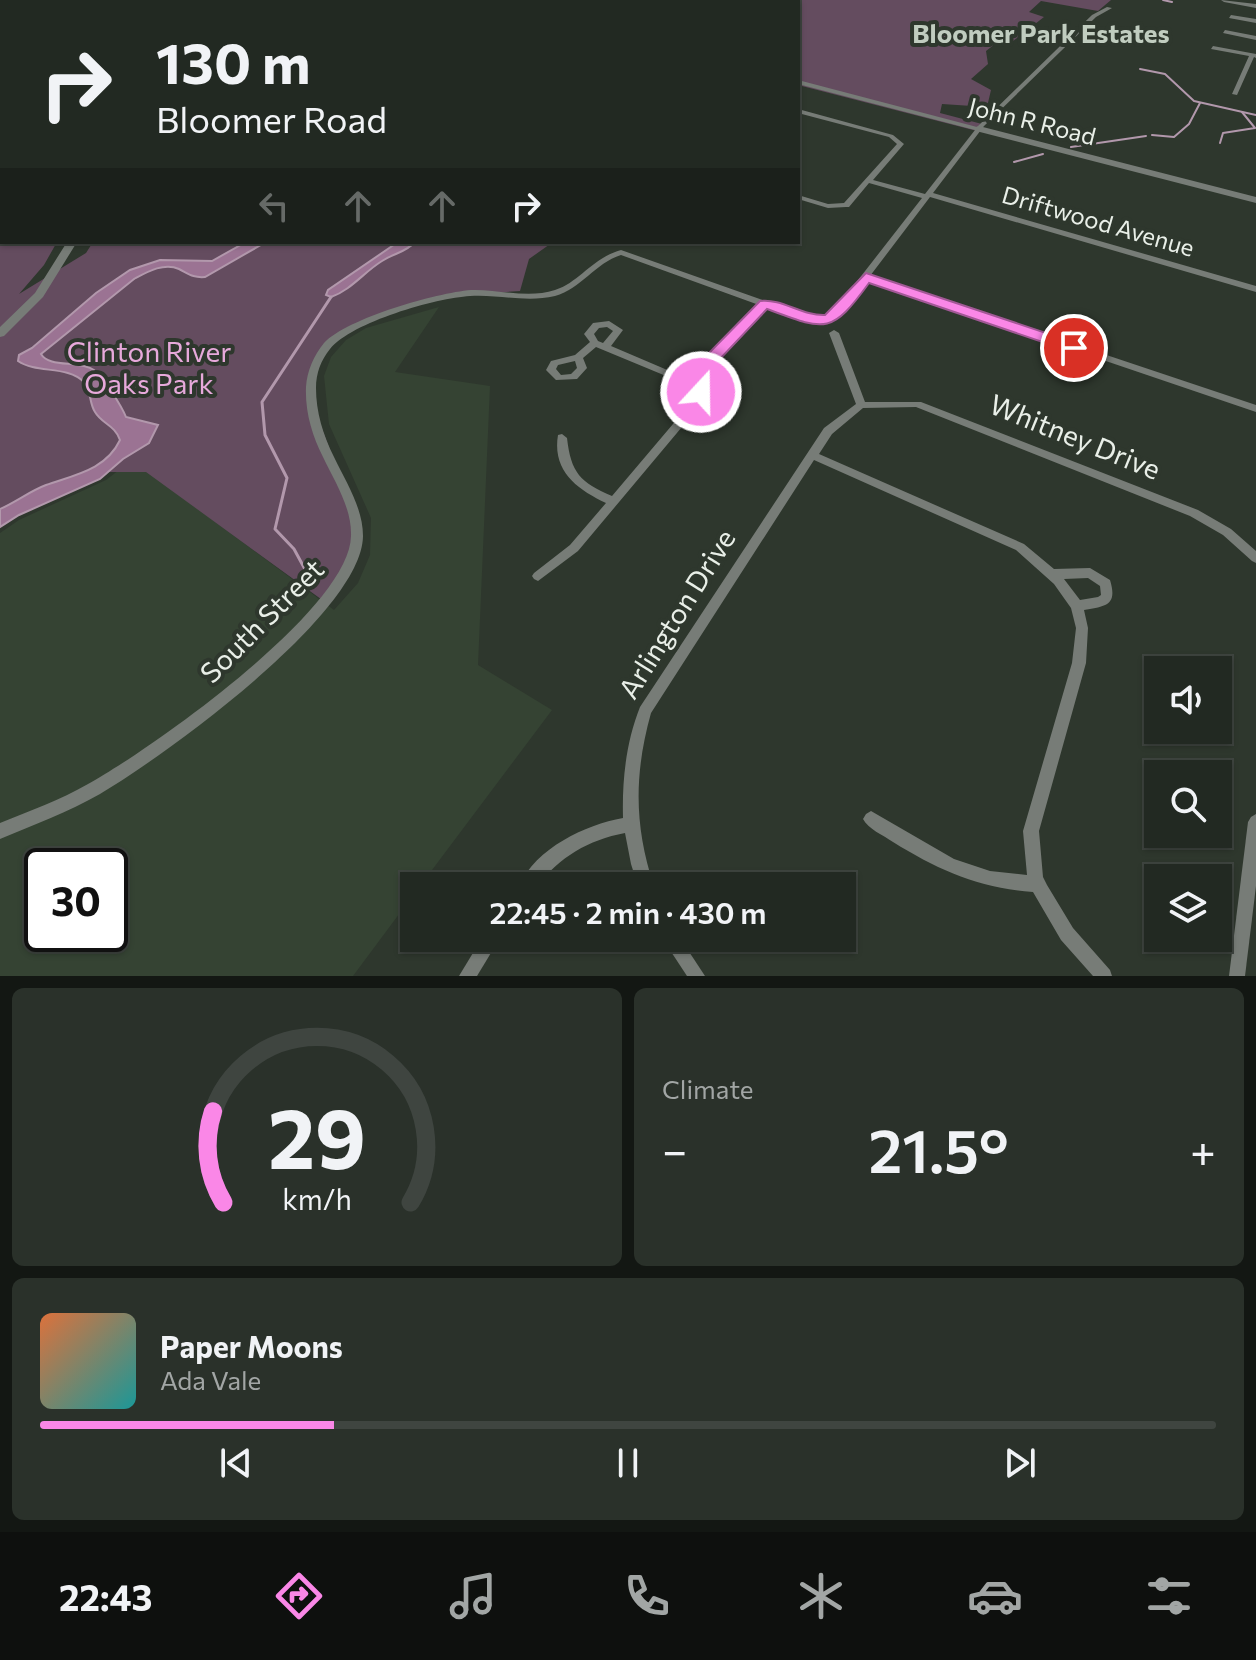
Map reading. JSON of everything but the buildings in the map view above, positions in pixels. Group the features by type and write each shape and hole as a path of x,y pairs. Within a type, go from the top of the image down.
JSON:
{"street":[{"path":"1224,0 1256,6"},
{"path":"538,576 574,548 694,404 711,360 765,304 811,320 829,319 839,313 979,129 1094,16 1109,8"},
{"path":"1231,17 1256,21"},
{"path":"1225,32 1256,38"},
{"path":"1213,48 1254,56 1235,94"},
{"name":"John R Road","path":"800,83 1256,200"},
{"path":"800,112 899,140 899,147 843,206 828,206 800,198"},
{"name":"Driftwood Avenue","path":"871,178 1256,289"},
{"path":"0,333 39,295 71,244"},
{"name":"South Street","path":"0,831 95,789 200,717 285,642 345,578 357,541 357,523 318,434 311,400 314,365 331,340 370,318 450,296 557,293 604,259 621,252 637,254 765,304"},
{"path":"866,277 1256,409"},
{"path":"834,333 861,405"},
{"path":"578,357 600,345 669,374 703,382"},
{"name":"Whitney Drive","path":"861,405 903,402 947,413 1194,513 1227,532 1256,558"},
{"name":"Arlington Drive","path":"642,872 630,824 633,758 645,711 812,455 836,422 861,405"},
{"path":"562,438 566,468 571,476 613,501"},
{"path":"812,455 1020,547 1052,574 1077,606 1082,628 1079,663 1031,831 1038,884 1067,934 1104,976"},
{"path":"1052,574 1090,573 1106,584 1107,597 1101,602 1077,606"},
{"path":"871,819 954,870 999,882 1038,884"},
{"path":"1237,976 1256,822"},
{"path":"541,872 569,843 603,828 630,824"},
{"path":"467,976 483,952"},
{"path":"680,952 697,976"}],"shaded area":[{"path":"242,244 263,244 205,277 167,267 134,279 41,354 57,363 81,365 94,370 126,417 158,425 149,443 123,459 100,479 19,515 0,527 0,509 40,487 98,465 120,440 95,412 84,382 69,373 26,365 18,361 19,355 32,348 96,293 130,270 160,260 212,261"},
{"path":"395,244 412,244 375,265 345,290 331,297 326,295 328,290"},
{"path":"439,307 395,372 490,386 478,665 552,710 430,872 400,872 400,913 353,976 0,976 0,533 19,520 106,480 119,470 148,472 334,610 358,583 370,555 371,518 329,424 324,376 331,357 346,340 366,328"}],"green space":[{"path":"800,0 1111,0 1098,11 1041,1 1029,12 1044,17 1008,45 995,44 986,51 988,64 971,79 991,90 987,107 942,104 940,113 982,124 977,131 800,86"},
{"name":"Clinton River Oaks Park","path":"0,244 56,244 44,265 19,294 86,253 92,244 550,244 529,259 520,291 450,296 363,321 321,352 311,400 354,513 357,541 325,602 146,472 100,472 0,522"}],"waterway":[{"path":"1163,0 1172,2"},
{"path":"1140,69 1165,74 1194,101 1256,115"},
{"path":"1152,135 1174,137 1189,124 1200,103"},
{"path":"1220,143 1223,133 1255,128 1242,112"},
{"path":"1071,147 1146,136"},
{"path":"1014,162 1043,154"},
{"path":"307,573 294,549 275,529 287,478 265,435 262,402 331,297"}],"district":[{"name":"Bloomer Park Estates","path":"1041,34"}],"route":[{"path":"701,392 711,360 765,304 811,320 833,318 866,277 1074,348"}]}
